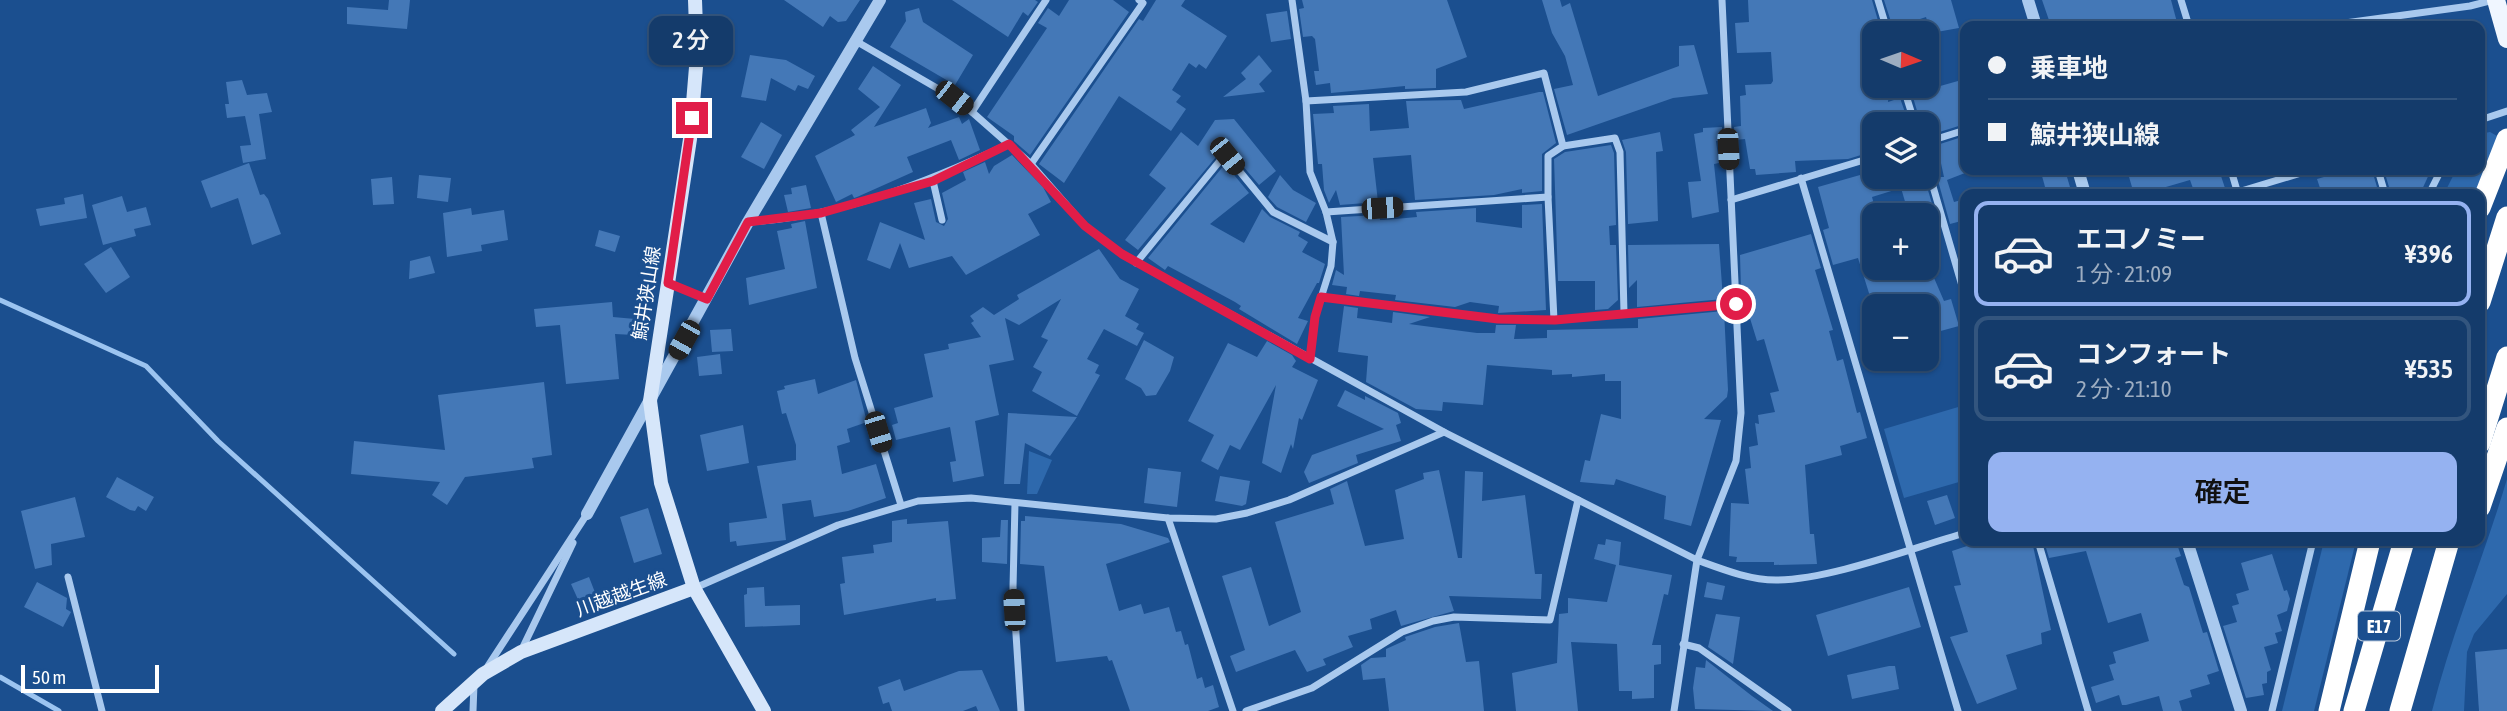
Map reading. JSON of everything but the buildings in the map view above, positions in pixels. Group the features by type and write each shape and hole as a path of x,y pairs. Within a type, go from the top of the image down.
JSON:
{"highway":[{"path":"2485,195 2505,143"},
{"path":"2485,286 2507,217"},
{"path":"2485,427 2507,357"},
{"path":"2485,492 2507,428"},
{"path":"2329,711 2369,546"},
{"name":"E17","path":"2354,711 2403,546"},
{"name":"E17","path":"2400,711 2448,546"},
{"path":"2426,620 2462,546"}],"main road":[{"name":"鯨井狭山線","path":"694,588 661,483 650,401 694,97 695,0"},
{"path":"2494,0 2507,39"},
{"name":"川越越生線","path":"443,711 479,679 520,652 694,588 764,711"}],"street":[{"path":"520,652 587,514 748,222 880,0"},
{"path":"972,112 1046,0"},
{"path":"1031,164 1143,3 1139,0"},
{"path":"1292,0 1306,102 1310,172 1326,212 1333,242 1331,266 1315,317 1310,359"},
{"path":"1674,711 1697,560 1736,461 1741,413 1722,0"},
{"path":"1878,0 1884,21"},
{"path":"2028,0 2034,21"},
{"path":"2181,0 2187,21"},
{"path":"2363,21 2470,6 2494,0"},
{"path":"854,40 954,98 972,112 1031,164 1085,226 1136,263 1444,432 1697,560 1741,575 1774,580 1807,577 1960,534"},
{"path":"1306,102 1466,92 1544,73 1563,146"},
{"path":"2485,118 2507,111"},
{"path":"1939,138 1960,132"},
{"path":"1555,320 1548,197 1549,156 1563,146 1615,138 1620,152 1624,313"},
{"path":"748,222 821,213 933,181 1009,144"},
{"path":"1136,263 1223,157 1227,156 1272,212 1333,242"},
{"path":"1731,200 1862,160"},
{"path":"2251,189 2295,175"},
{"path":"1801,178 1958,711"},
{"path":"933,181 942,220"},
{"path":"1934,189 1960,279"},
{"path":"1326,212 1548,197"},
{"path":"821,213 855,358 901,505"},
{"path":"668,283 707,299"},
{"path":"1321,297 1498,319 1555,320 1736,304"},
{"path":"694,588 838,526 901,505 946,499 1168,518 1216,519 1266,508 1444,432"},
{"path":"1246,711 1312,688 1402,632 1433,621 1454,617 1550,620 1578,500"},
{"path":"1015,503 1013,587 1021,711"},
{"path":"473,711 479,679 587,514"},
{"path":"1168,518 1233,711"},
{"path":"2039,546 2088,711"},
{"path":"2189,546 2241,711"},
{"path":"2272,711 2312,546"},
{"path":"68,577 102,711"},
{"path":"1683,644 1699,648 1788,711"}],"shaded area":[{"path":"2490,132 2499,137 2485,169 2485,133"},
{"path":"2454,175 2482,175 2476,189 2446,189"},
{"path":"1960,406 1960,485 1959,482 1904,498 1884,429"},
{"path":"1029,451 1052,460 1037,494 1027,494"},
{"path":"2507,479 2507,594 2474,634 2467,652 2464,711 2432,711 2449,652"},
{"path":"2323,546 2355,546 2314,711 2282,711"}],"waterway":[{"path":"0,300 146,366 218,441 454,654"},
{"path":"0,677 59,711"}],"route":[{"path":"692,118 668,283 707,299 748,222 821,213 933,181 1009,144 1031,164 1085,226 1122,254 1310,359 1315,317 1321,297 1498,319 1555,320 1736,304"}]}
